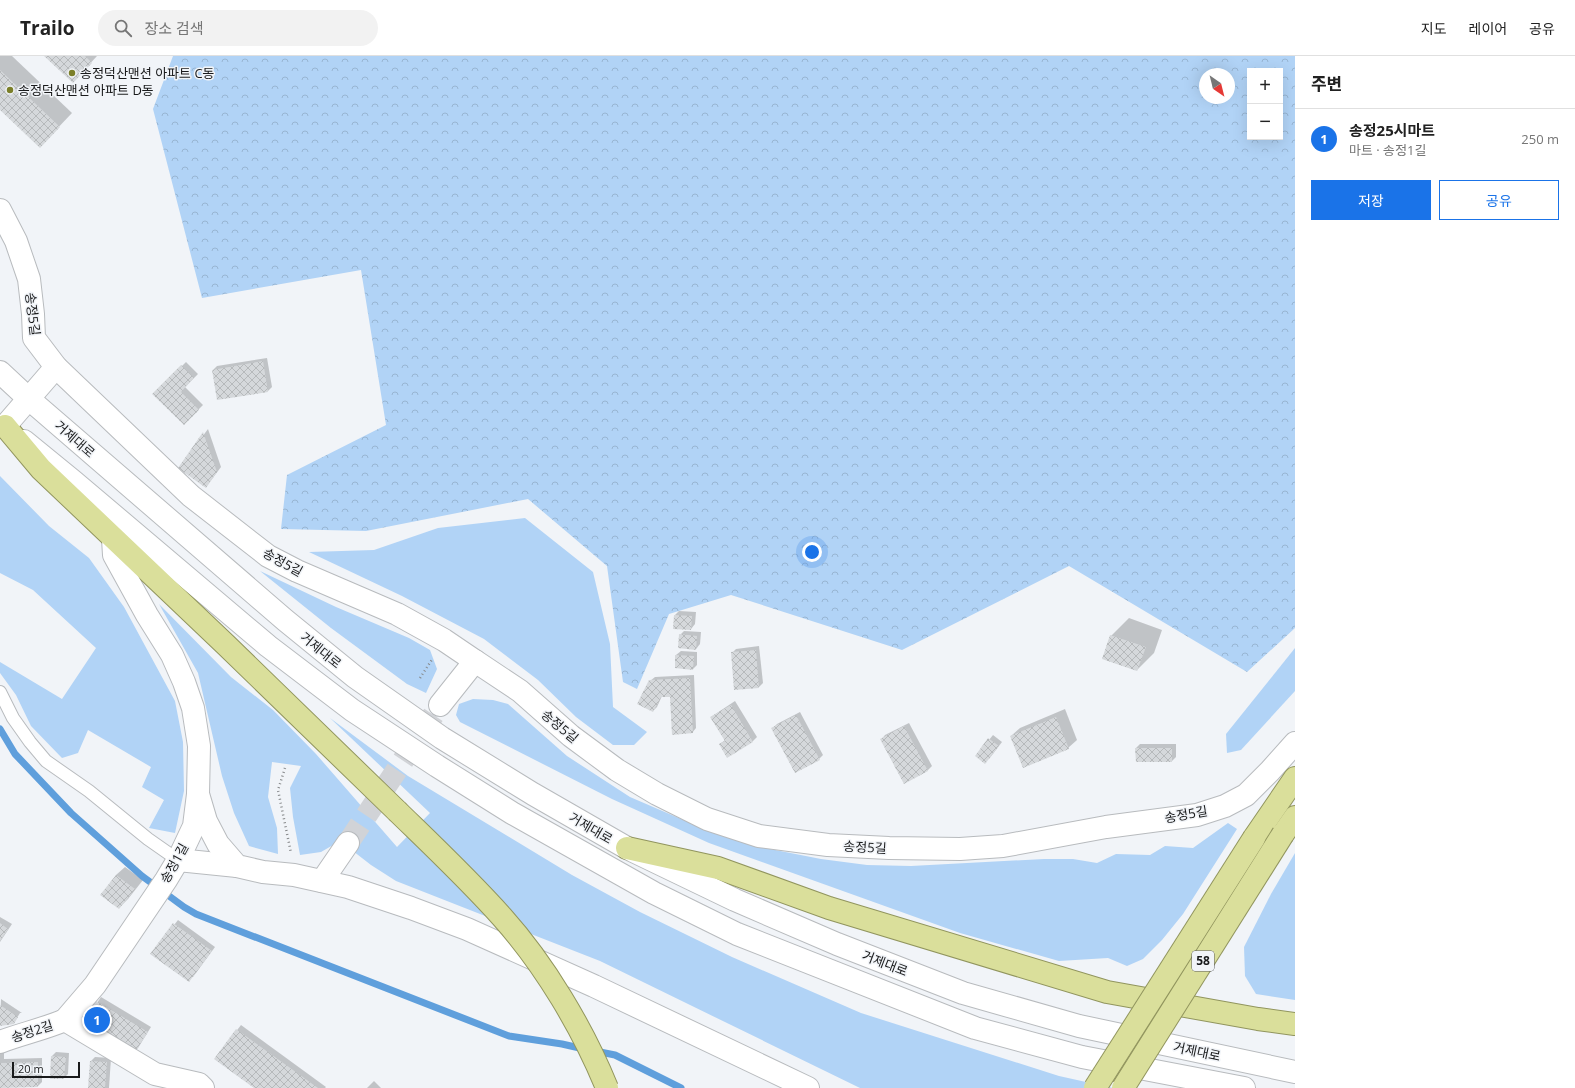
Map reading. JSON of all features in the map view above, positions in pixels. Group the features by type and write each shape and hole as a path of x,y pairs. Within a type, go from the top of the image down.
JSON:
{"highway":[{"path":"3,423 40,469 225,644 397,811 465,878 503,919 538,963 572,1014 598,1064 607,1088"},
{"name":"58","path":"1095,1088 1254,838 1295,778"},
{"name":"58","path":"1123,1088 1289,825"},
{"path":"627,848 718,868 829,908 1107,992 1258,1019 1295,1024"}],"street":[{"name":"송정5길","path":"0,210 16,241 29,279 34,338 56,367 191,496 268,556 297,571 397,614 444,640 520,691 571,736 617,770 657,794 706,820 759,836 828,845 960,849 1003,846 1106,827 1197,814 1225,806 1246,795 1295,743"},
{"path":"3,423 29,399 56,367"},
{"name":"거제대로","path":"0,372 29,399 285,620 355,677 442,738 533,794 627,848 735,900 837,944 963,993 1079,1026 1295,1072"},
{"name":"거제대로","path":"3,423 268,646 352,710 512,813 654,893 737,934 975,1028 1082,1057 1244,1088"},
{"name":"송정1길","path":"64,1020 95,985 178,860 194,826 198,794 199,746 193,708 172,655 114,554 114,540"},
{"path":"440,705 476,661"},
{"path":"198,794 206,821 218,844 237,866"},
{"path":"322,881 348,843"},
{"path":"178,860 237,866 263,872 294,875 348,887 411,908 467,929 594,986 808,1088"},
{"path":"64,1020 154,1074 199,1084 203,1088"},
{"name":"송정2길","path":"0,1042 64,1020"}],"lane":[{"path":"0,692 30,742 46,760 89,791 148,839 178,860"}],"path":[{"path":"285,768 278,790 288,835 294,875"}],"green space":[{"path":"173,56 1295,56 1295,628 1247,672 1069,566 902,650 731,595 669,614 637,689 623,682 607,566 528,499 366,531 281,529 287,475 386,425 361,270 202,298 153,109"},
{"path":"0,476 49,526 89,558 124,607 175,701 183,742 184,791 175,833 149,828 164,800 142,787 151,767 88,730 78,753 62,758 31,726 16,695 0,673 0,662 62,699 96,648 33,590 0,573"},
{"path":"525,518 593,572 610,644 613,707 647,732 634,745 613,745 576,717 538,680 484,639 402,596 309,552 374,550 438,528"},
{"path":"260,571 336,607 409,638 430,650 437,669 426,693 407,684 331,628"},
{"path":"159,604 231,677 273,710 316,754 397,847 430,813 330,718 408,776 572,875 640,912 732,957 861,1013 1059,1076 1113,1088 860,1088 600,961 396,881 371,865 340,841 321,852 300,855 293,817 290,788 301,766 272,762 268,797 277,828 278,854 249,846 234,813 222,776 198,673"},
{"path":"1295,648 1295,691 1241,750 1227,753 1226,734"},
{"path":"473,699 493,700 508,704 567,756 630,797 721,835 765,848 821,859 867,865 911,866 1044,859 1073,859 1097,863 1116,854 1150,855 1165,846 1193,848 1228,823 1237,829 1183,914 1162,940 1143,959 1127,966 1108,958 1059,961 960,933 709,843 612,799 460,722 456,715 459,704"},
{"path":"1295,853 1295,1000 1256,994 1245,976 1244,947 1271,894"}],"building":[{"name":"송정덕산맨션 아파트 C동","path":"44,56 85,56 92,63 73,83"},
{"name":"송정덕산맨션 아파트 D동","path":"0,70 60,127 40,148 0,110"},
{"path":"263,361 268,392 217,400 212,370"},
{"path":"181,365 194,378 181,392 199,410 184,425 152,394"},
{"path":"203,432 217,472 206,488 178,468"},
{"path":"674,615 692,616 691,630 673,629"},
{"path":"679,634 697,636 696,650 678,648"},
{"path":"1110,635 1146,647 1137,671 1102,659"},
{"path":"756,650 759,688 734,690 731,652"},
{"path":"675,655 694,656 693,670 675,668"},
{"path":"690,678 693,733 672,735 670,697 661,697 653,712 637,704 649,680"},
{"path":"731,705 753,742 727,758 719,744 725,741 710,717"},
{"path":"796,715 820,760 795,773 771,728"},
{"path":"1056,717 1069,749 1023,768 1010,736"},
{"path":"904,726 928,771 904,784 880,739"},
{"path":"988,738 999,746 985,764 975,756"},
{"path":"1135,748 1172,748 1172,762 1136,762"},
{"path":"116,875 135,889 119,909 100,895"},
{"path":"0,923 8,929 0,941"},
{"path":"173,923 212,951 189,982 150,954"},
{"path":"96,1001 148,1032 134,1053 83,1022"},
{"path":"0,1005 18,1017 14,1024 0,1026"},
{"path":"236,1029 318,1088 254,1088 214,1059"},
{"path":"51,1056 66,1057 64,1079 50,1079"},
{"path":"90,1061 107,1062 105,1088 88,1088"},
{"path":"38,1062 38,1087 0,1088 0,1063"}],"waterway":[{"path":"0,729 15,754 71,813 142,876 196,914 509,1036 584,1049"},
{"path":"595,1051 615,1055 681,1088"}],"tunnel":[{"path":"348,843 440,705"}],"place":[{"name":"송정덕산맨션 아파트 C동","path":"72,73"},
{"name":"송정덕산맨션 아파트 D동","path":"10,90"},
{"name":"송정25시마트","path":"97,1020"}]}
